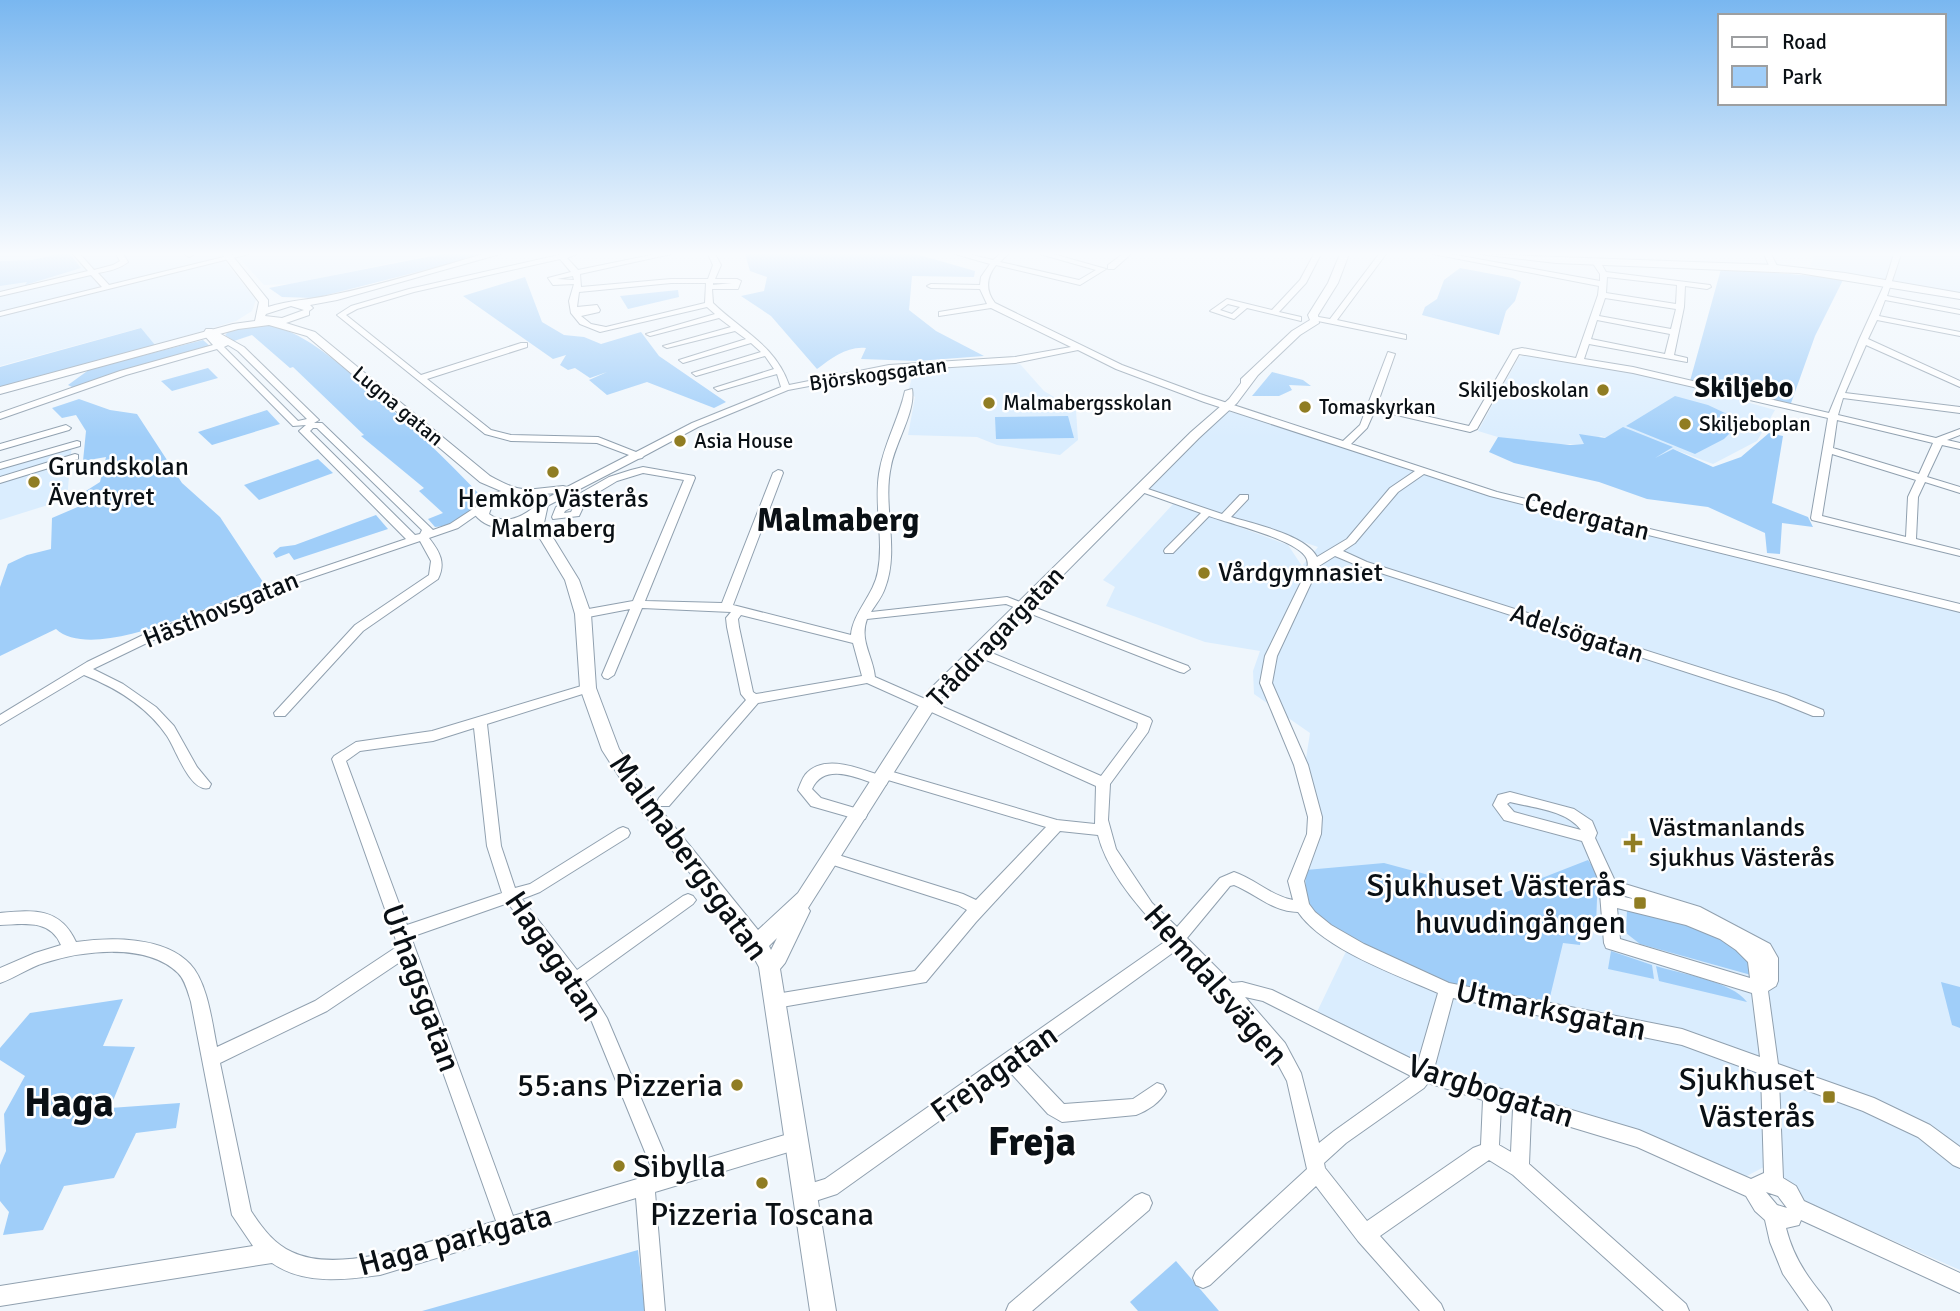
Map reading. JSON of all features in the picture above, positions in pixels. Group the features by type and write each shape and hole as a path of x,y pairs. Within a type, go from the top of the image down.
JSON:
{"main road":[{"path":"0,390 265,317 290,320 295,315"},
{"path":"303,315 311,334"},
{"name":"Tråddragargatan","path":"1306,319 1308,315"},
{"name":"Tråddragargatan","path":"769,967 778,957 805,900 927,705 1296,333 1309,315"},
{"name":"Lugna gatan","path":"265,317 311,334 485,479 515,492"},
{"name":"Lugna gatan","path":"485,479 488,503 484,518 494,523"},
{"path":"488,503 515,492 530,492 540,497 540,508 509,523"},
{"name":"Malmabergsgatan","path":"540,508 537,523 572,580 583,614 588,688 606,738 619,764 646,804 757,944 769,967 823,1311"},
{"path":"494,523 509,523 546,539"},
{"name":"Tråddragargatan","path":"757,944 805,900"}],"street":[{"path":"343,315 480,427 495,435 519,439 598,440 639,456"},
{"path":"578,315 592,329 604,329 662,315"},
{"path":"650,334 719,315"},
{"path":"720,315 768,353 780,370 786,388"},
{"path":"1012,315 1076,348 1224,404"},
{"path":"1286,315 1403,337"},
{"path":"1331,322 1336,315"},
{"path":"1669,357 1678,315"},
{"path":"1580,359 1594,317 1675,332"},
{"path":"1960,334 1874,317 1832,417 1816,518 1960,553"},
{"path":"667,346 736,328"},
{"path":"0,416 122,373 223,344 241,349 314,420 296,424 223,344 210,333"},
{"path":"1863,340 1960,384"},
{"path":"682,360 753,341"},
{"path":"1586,341 1684,360"},
{"path":"419,378 524,345"},
{"name":"Björskogsgatan","path":"540,508 574,486 639,456 719,413 786,388 889,368 1015,360 1076,348"},
{"path":"1371,406 1469,429 1474,427 1516,352 1580,359 1960,446"},
{"path":"696,373 768,353"},
{"path":"1345,444 1364,426 1391,354"},
{"path":"719,388 780,370"},
{"path":"262,389 278,385"},
{"path":"868,680 869,674 858,641 858,628 879,589 884,571 884,475 904,418 909,391"},
{"path":"1841,395 1960,410"},
{"name":"Cedergatan","path":"1224,404 1422,472 1530,503 1960,608"},
{"path":"319,425 337,442 428,530 423,537 412,538 304,431 319,425"},
{"path":"0,447 66,428"},
{"path":"1911,540 1913,497 1938,440 1960,432"},
{"path":"321,448 337,442"},
{"path":"0,466 77,444"},
{"path":"1827,449 1960,490"},
{"path":"0,480 75,457"},
{"path":"583,497 613,479 643,470 692,474 608,676"},
{"path":"1178,938 1225,882 1234,878 1274,902 1288,907 1302,906 1296,881 1314,834 1315,817 1301,765 1266,683 1271,656 1312,559 1334,552 1360,532 1394,491 1422,472"},
{"path":"754,699 747,694 733,627 732,608 778,473"},
{"path":"363,490 380,484"},
{"name":"Björskogsgatan","path":"530,492 574,486"},
{"path":"1141,490 1290,540 1312,559"},
{"path":"1225,517 1244,497"},
{"name":"Hästhovsgatan","path":"0,721 83,670 147,638 230,603 454,526 488,503"},
{"path":"1169,551 1208,512"},
{"name":"Hästhovsgatan","path":"454,526 494,523"},
{"path":"280,713 359,628 435,577 439,568 438,559 423,537"},
{"name":"Adelsögatan","path":"1334,552 1363,564 1781,698 1818,713"},
{"path":"864,617 1000,600 1014,602 1023,609 1184,669"},
{"path":"583,614 637,604 732,608 858,641"},
{"path":"664,802 754,699 868,680 1103,783 1143,729 1145,722 978,652"},
{"path":"83,670 121,689 156,715 170,729 189,770 204,785"},
{"path":"480,723 588,688"},
{"name":"Urhagsgatan","path":"480,723 433,736 367,744 347,751 339,760 508,1228"},
{"name":"Hagagatan","path":"480,723 494,846 510,895 575,980 599,1018 665,1178"},
{"path":"860,815 816,802 808,796 805,790 811,777 822,769 830,768 883,778 1056,825 1102,830"},
{"name":"Hemdalsvägen","path":"1103,783 1102,830 1109,850 1128,882 1147,907 1229,990 1279,1049 1290,1066 1316,1166 1365,1234 1433,1311"},
{"path":"1587,837 1509,816 1501,807 1501,802 1510,797 1579,815 1588,824 1590,831 1587,837 1609,892 1612,943 1760,988"},
{"path":"775,1001 920,977 1056,825"},
{"path":"212,1058 321,1006 404,941 510,895 535,888 623,833"},
{"path":"832,859 963,900 979,909"},
{"path":"1609,892 1734,939 1756,959 1770,1068 1764,1209 1774,1216 1792,1217 1797,1208"},
{"path":"575,980 688,900"},
{"name":"Utmarksgatan","path":"1302,906 1325,930 1358,949 1447,990 1682,1037 1900,1118 1959,1156"},
{"path":"0,919 41,918 52,922 65,933 70,948"},
{"name":"Frejagatan","path":"803,1195 830,1187 1169,948 1178,938"},
{"name":"Haga parkgata","path":"0,976 70,948 130,946 148,949 179,964 192,981 212,1058 238,1206 255,1238 287,1262 312,1269 341,1271 380,1265 665,1178 795,1142"},
{"name":"Vargbogatan","path":"1229,990 1242,989 1266,995 1424,1074 1639,1139 1765,1186"},
{"path":"1203,1278 1316,1166 1340,1137 1418,1082 1424,1074 1447,990"},
{"path":"1012,1060 1054,1108 1062,1113 1136,1107 1157,1091"},
{"path":"1490,1150 1492,1096"},
{"path":"1520,1168 1522,1104"},
{"path":"1490,1150 1520,1168 1679,1311"},
{"path":"1365,1234 1479,1154 1490,1150"},
{"path":"645,1185 656,1311"},
{"path":"1765,1186 1788,1191 1797,1208 1960,1283"},
{"path":"1016,1311 1142,1203"},
{"path":"1774,1216 1784,1258 1793,1275 1822,1311"},
{"path":"0,1296 273,1253"}],"shaded area":[{"path":"0,315 245,315 236,321 155,345 140,328 0,366"},
{"name":"Skiljeboskolan","path":"1531,354 1636,371 1775,410 1757,441 1713,464 1673,449 1656,459 1601,436 1584,444 1521,444 1478,431 1519,357"},
{"name":"Malmabergsskolan","path":"1020,364 1044,391 1076,410 1078,440 1060,455 997,445 977,437 908,435 915,397 908,392 914,370"},
{"name":"Västmanlands sjukhus Västerås","path":"1227,411 1503,499 1960,612 1960,1270 1803,1201 1787,1180 1764,1167 1741,1179 1422,1069 1316,1014 1352,939 1299,909 1310,831 1305,765 1310,733 1254,694 1253,671 1260,651 1205,642 1106,606 1115,587 1103,580 1174,503 1288,545 1302,566 1318,547 1149,489"},
{"name":"Grundskolan Äventyret","path":"72,443 67,499 0,520 0,463"}],"green space":[{"path":"490,315 539,315 542,322 564,335 584,337 601,344 641,332 659,356 726,402 714,408 647,382 607,395 589,380 607,372 590,378 575,368 568,370 560,365 566,355 553,359"},
{"path":"916,315 936,331 984,356 917,361 861,359 866,348 859,348 840,354 817,369 771,316"},
{"path":"1423,315 1505,315 1499,335"},
{"path":"1708,315 1825,315 1815,336 1790,406 1690,381"},
{"path":"269,324 298,336 323,351 385,403 480,495 475,508 457,521 435,527 428,519 443,513 419,491 424,488 361,436 364,435 293,367 290,368 252,335 234,341 225,335 231,329"},
{"path":"141,328 155,345 0,387 0,367"},
{"path":"203,340 211,347 74,388 68,385 90,369"},
{"path":"208,368 218,378 172,391 161,381"},
{"path":"1272,372 1303,380 1311,386 1289,385 1292,390 1279,396 1252,396"},
{"name":"Skiljeboplan","path":"1675,396 1708,405 1742,421 1724,439 1695,454 1626,426"},
{"path":"79,399 110,410 137,414 182,483 220,517 265,585 190,615 128,635 99,639 74,638 56,629 0,656 0,587 8,564 27,555 51,549 52,518 80,506 78,496 100,482 106,457 83,461 86,431 76,415 62,418 52,408"},
{"path":"267,410 280,424 212,445 198,432"},
{"path":"1068,416 1074,438 996,439 995,417"},
{"path":"1623,427 1673,447 1655,458 1673,449 1713,467 1741,457 1769,433 1783,436 1772,503 1808,517 1813,527 1782,523 1780,554 1767,553 1765,533 1708,507 1647,499 1599,482 1514,463 1489,452 1498,437 1570,445 1584,444 1579,434 1605,438"},
{"path":"318,459 333,473 259,500 244,485"},
{"path":"376,515 388,529 294,560 289,553 276,558 273,553 280,547 295,545"},
{"path":"1588,860 1598,874 1596,925 1582,927 1580,945 1563,943 1548,1005 1457,988 1424,976 1335,930 1311,908 1306,889 1306,870 1384,863 1466,885 1486,900"},
{"path":"1627,910 1693,926 1725,940 1751,959 1751,975 1640,944 1626,933"},
{"path":"1611,951 1652,965 1654,979 1608,969"},
{"path":"1656,966 1718,983 1747,1002 1659,981"},
{"path":"1941,982 1960,987 1960,1028 1952,1025"},
{"path":"123,999 103,1046 135,1047 110,1108 180,1103 176,1128 136,1133 114,1178 64,1186 43,1230 3,1235 9,1212 0,1201 0,1165 6,1151 4,1114 25,1076 0,1060 0,1048 30,1013"},
{"path":"638,1250 645,1311 422,1311"},
{"path":"1176,1261 1219,1311 1138,1311 1130,1302"}],"place":[{"name":"Skiljeboskolan","path":"1603,390"},
{"name":"Malmabergsskolan","path":"989,403"},
{"name":"Tomaskyrkan","path":"1305,407"},
{"name":"Skiljeboplan","path":"1685,424"},
{"name":"Asia House","path":"680,441"},
{"name":"Hemköp Västerås Malmaberg","path":"553,472"},
{"name":"Grundskolan Äventyret","path":"34,482"},
{"name":"Vårdgymnasiet","path":"1204,573"},
{"name":"Västmanlands sjukhus Västerås","path":"1633,843"},
{"name":"Sjukhuset Västerås huvudingången","path":"1640,903"},
{"name":"55:ans Pizzeria","path":"737,1085"},
{"name":"Sjukhuset Västerås","path":"1829,1097"},
{"name":"Sibylla","path":"619,1166"},
{"name":"Pizzeria Toscana","path":"762,1183"}],"district":[{"name":"Skiljebo","path":"1744,388"},
{"name":"Malmaberg","path":"838,520"},
{"name":"Haga","path":"69,1103"},
{"name":"Freja","path":"1032,1142"}]}
